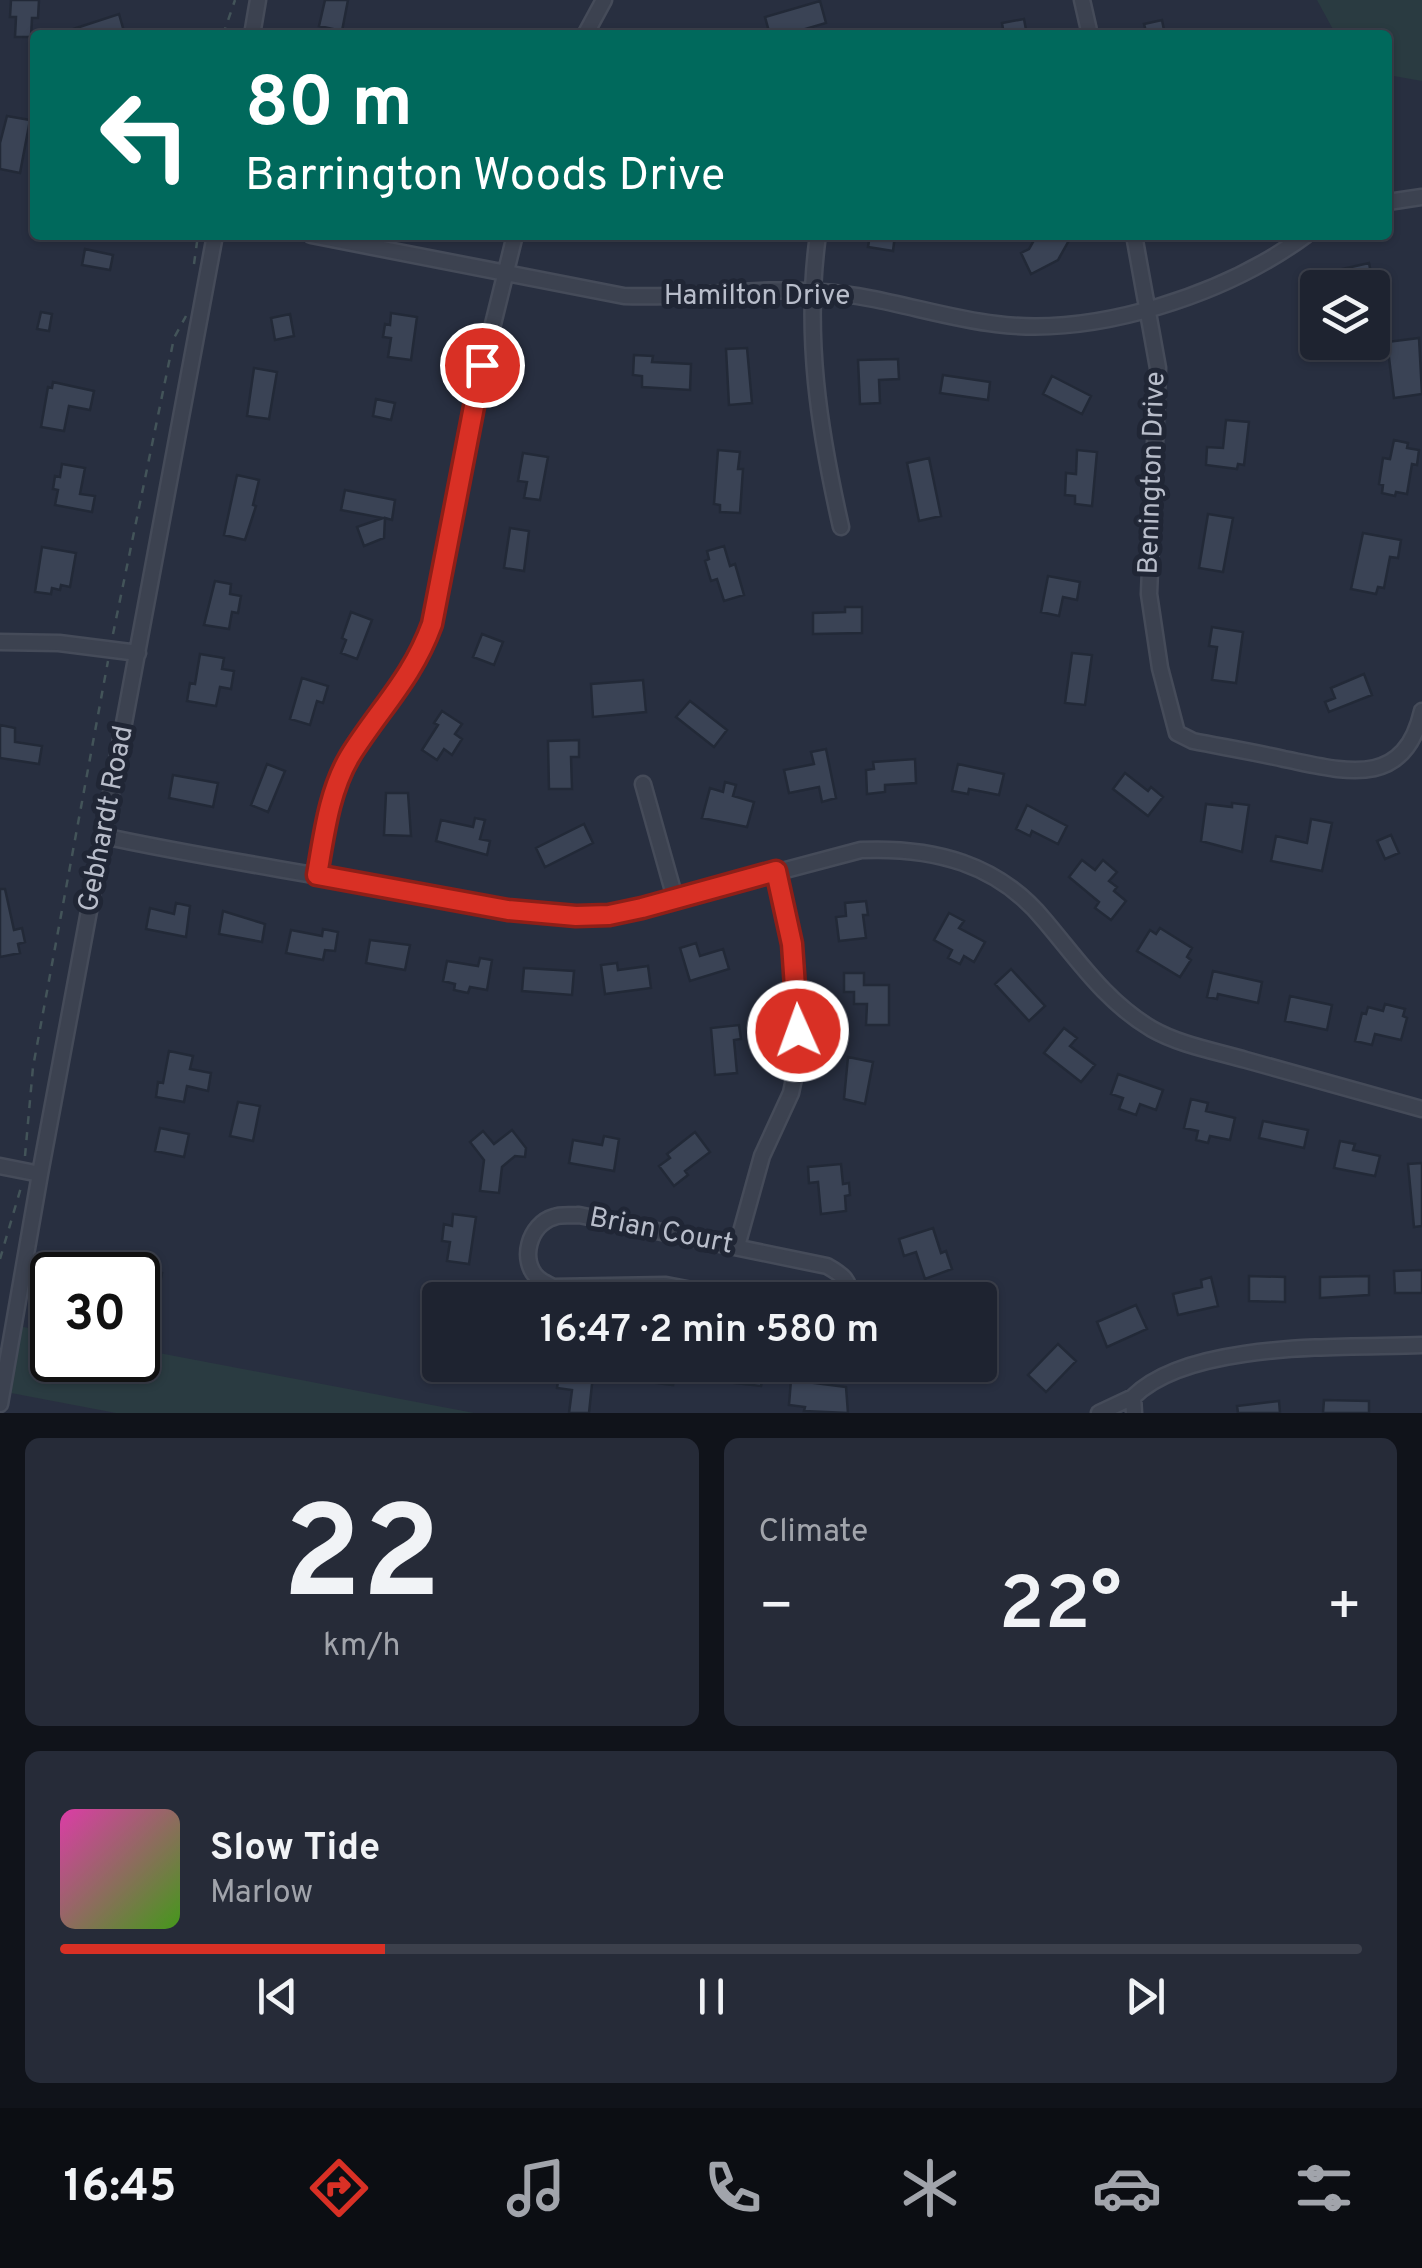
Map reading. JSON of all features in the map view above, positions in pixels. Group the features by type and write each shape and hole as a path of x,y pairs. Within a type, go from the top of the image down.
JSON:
{"street":[{"path":"253,30 258,0"},
{"path":"589,30 604,0"},
{"path":"1082,0 1089,30"},
{"path":"1392,201 1422,197"},
{"name":"Gebhardt Road","path":"0,1404 32,1173 104,836 214,240"},
{"name":"Hamilton Drive","path":"336,240 593,291 655,297 813,291 875,298 960,318 1026,327 1064,326 1149,308 1240,276 1298,240"},
{"path":"317,875 329,812 343,772 420,658 432,624 475,397 514,240"},
{"path":"818,240 812,356 816,401 841,528"},
{"name":"Benington Drive","path":"1135,240 1158,368 1150,594 1160,668 1178,734 1193,741 1355,772 1371,770 1398,756 1412,743 1422,712"},
{"path":"0,642 58,643 138,653"},
{"path":"643,784 675,898"},
{"path":"104,836 548,916 609,915 861,850 922,851 963,861 1006,883 1112,1001 1155,1031 1422,1109"},
{"path":"736,1246 762,1156 792,1093 799,1055 794,959 776,871"},
{"path":"0,1166 32,1173"},
{"name":"Brian Court","path":"545,1282 537,1278 528,1261 529,1242 538,1226 554,1216 579,1216 828,1266 848,1282"},
{"path":"1099,1413 1133,1405 1156,1381 1218,1359 1285,1350 1422,1346"}],"path":[{"path":"224,30 235,0"},
{"path":"194,266 197,240"},
{"path":"0,1259 32,1173 34,1067 110,650 174,338 187,312"}],"shaded area":[{"path":"1317,0 1422,0 1422,81 1392,76 1392,30 1333,30"},
{"path":"19,1326 30,1328 30,1382 160,1382 160,1353 474,1413 116,1413 11,1393"}],"building":[{"path":"11,0 39,0 38,18 32,18 30,37 15,37 16,17 10,17"},
{"path":"325,0 348,0 342,30 319,26"},
{"path":"820,1 826,23 802,30 769,30 765,17"},
{"path":"119,14 124,30 70,30"},
{"path":"1024,19 1026,30 1003,30 1002,23"},
{"path":"1162,20 1164,30 1146,30 1144,24"},
{"path":"7,116 30,120 20,173 0,169 0,143"},
{"path":"869,240 894,240 893,251 868,247"},
{"path":"1034,240 1069,240 1058,260 1031,274 1021,253"},
{"path":"85,249 113,255 110,270 82,265"},
{"path":"1369,263 1370,270 1338,270"},
{"path":"41,312 52,314 49,331 37,329"},
{"path":"391,313 417,317 411,360 388,357 391,338 383,337"},
{"path":"290,314 294,336 275,340 271,318"},
{"path":"1419,338 1422,394 1394,398 1390,342"},
{"path":"747,348 752,403 729,405 726,349"},
{"path":"634,355 653,356 652,362 691,364 690,390 642,387 642,376 633,375"},
{"path":"898,359 899,379 879,380 880,403 860,404 858,360"},
{"path":"254,368 277,372 269,419 247,416"},
{"path":"943,375 990,382 988,400 940,393"},
{"path":"1052,376 1091,396 1082,414 1043,394"},
{"path":"53,382 94,391 90,410 69,406 64,431 41,427 48,387 52,388"},
{"path":"376,399 395,403 391,420 373,416"},
{"path":"1226,420 1249,422 1244,465 1238,464 1237,469 1206,465 1207,447 1223,448"},
{"path":"1394,440 1419,450 1417,465 1412,464 1407,494 1396,492 1395,496 1382,493 1383,485 1379,484 1383,458 1390,459"},
{"path":"718,450 740,452 740,513 720,512 720,505 714,504"},
{"path":"1077,450 1097,452 1092,506 1075,504 1075,496 1065,495 1066,473 1076,474"},
{"path":"523,453 548,457 540,500 524,498 527,482 518,481"},
{"path":"929,458 941,516 919,521 907,463"},
{"path":"62,464 85,468 80,494 95,496 92,512 55,505 55,476 60,477"},
{"path":"237,475 259,480 245,540 224,535"},
{"path":"345,490 395,500 392,520 385,518 384,538 364,546 357,527 383,518 341,510"},
{"path":"1208,514 1233,518 1223,572 1199,568"},
{"path":"510,528 529,531 524,571 504,568"},
{"path":"1363,533 1401,540 1398,558 1390,557 1384,588 1378,587 1376,594 1351,589"},
{"path":"724,546 730,566 735,564 744,595 724,601 717,579 711,581 705,561 709,559 707,551"},
{"path":"42,547 76,553 70,587 52,588 51,594 35,592"},
{"path":"1048,576 1080,582 1077,600 1063,597 1059,616 1041,612"},
{"path":"215,581 231,584 230,594 241,596 229,629 204,625"},
{"path":"845,607 862,607 862,633 813,634 813,613 845,612"},
{"path":"351,612 372,620 357,659 341,653"},
{"path":"1212,627 1243,632 1236,683 1212,680 1217,647 1209,646"},
{"path":"482,634 503,642 494,665 473,657"},
{"path":"1072,653 1092,655 1085,705 1065,703"},
{"path":"200,654 224,658 222,669 234,671 231,689 220,687 216,706 187,701 190,683 195,684"},
{"path":"1364,674 1372,695 1329,712 1325,702 1335,698 1331,688"},
{"path":"302,678 328,686 323,703 317,701 310,725 290,719"},
{"path":"643,680 646,712 593,717 591,684"},
{"path":"690,701 727,730 714,747 676,717"},
{"path":"442,711 462,724 455,734 462,739 452,755 444,749 437,760 422,750"},
{"path":"0,725 15,728 15,742 42,746 39,764 0,758"},
{"path":"579,740 579,757 571,757 572,789 549,789 548,741"},
{"path":"826,749 836,798 822,802 819,787 789,793 784,770 814,764 811,752"},
{"path":"915,759 916,783 885,785 885,792 867,794 866,770 874,769 873,762"},
{"path":"267,764 285,771 268,812 251,805"},
{"path":"958,764 1004,774 999,795 969,789 968,794 952,791"},
{"path":"1125,773 1163,797 1148,816 1113,789"},
{"path":"173,775 218,783 213,807 169,798"},
{"path":"725,782 736,785 733,796 754,802 747,827 702,818 710,788 723,792"},
{"path":"386,793 408,793 411,836 384,835"},
{"path":"1232,803 1249,805 1242,852 1201,841 1206,804 1232,807"},
{"path":"1027,805 1067,826 1058,844 1032,831 1030,836 1016,829"},
{"path":"475,818 485,820 480,839 490,841 487,855 436,841 441,820 473,827"},
{"path":"1311,819 1332,823 1322,871 1271,861 1276,836 1307,843"},
{"path":"584,824 593,843 545,867 536,848"},
{"path":"1391,835 1399,853 1385,859 1377,841"},
{"path":"1082,860 1095,870 1103,860 1117,872 1109,881 1126,901 1111,920 1095,908 1099,902 1069,877"},
{"path":"0,889 5,889 14,930 22,928 25,942 18,944 20,953 0,957"},
{"path":"866,901 866,938 839,941 836,917 846,916 845,903"},
{"path":"176,903 190,906 186,937 146,929 150,908 174,914"},
{"path":"223,911 265,924 262,942 219,934"},
{"path":"949,913 964,921 959,928 985,942 974,962 964,956 960,964 948,958 952,950 934,940"},
{"path":"1160,928 1192,948 1187,957 1191,960 1180,977 1137,951 1150,930 1156,934"},
{"path":"323,929 338,932 335,951 325,950 323,960 286,953 291,930 322,936"},
{"path":"370,940 410,945 405,970 366,963"},
{"path":"696,943 700,956 723,949 729,969 690,981 680,948"},
{"path":"480,958 492,960 487,990 470,987 468,993 454,990 455,984 443,981 447,961 478,966"},
{"path":"617,963 618,970 648,966 651,988 605,994 601,965"},
{"path":"524,968 574,971 572,995 522,991"},
{"path":"1011,969 1045,1006 1029,1021 995,984"},
{"path":"1213,971 1262,982 1258,1003 1218,994 1217,999 1207,997"},
{"path":"844,973 864,973 864,985 889,985 889,1025 866,1025 867,1004 854,1004 854,992 844,992"},
{"path":"1290,996 1332,1005 1327,1030 1285,1021"},
{"path":"1385,1004 1405,1009 1403,1016 1407,1018 1401,1040 1375,1034 1372,1045 1355,1041 1362,1013 1366,1014 1368,1007 1383,1011"},
{"path":"739,1025 741,1039 734,1040 737,1073 715,1075 711,1028"},
{"path":"1064,1028 1077,1038 1070,1046 1095,1065 1081,1082 1044,1053"},
{"path":"169,1051 193,1056 190,1069 211,1073 208,1091 187,1086 184,1102 156,1097"},
{"path":"848,1057 873,1062 865,1104 844,1099"},
{"path":"1118,1074 1163,1090 1156,1110 1140,1104 1136,1115 1119,1109 1123,1098 1111,1094"},
{"path":"1191,1099 1208,1103 1206,1111 1235,1118 1230,1140 1210,1136 1208,1143 1196,1140 1198,1131 1184,1128"},
{"path":"238,1102 260,1106 253,1141 230,1136"},
{"path":"1263,1121 1308,1130 1304,1148 1259,1138"},
{"path":"160,1128 189,1134 184,1157 155,1151"},
{"path":"512,1130 526,1148 525,1157 515,1156 502,1167 499,1193 480,1191 484,1160 470,1142 483,1131 494,1144"},
{"path":"695,1132 710,1152 685,1171 688,1175 674,1186 659,1166 670,1158 667,1154"},
{"path":"604,1136 619,1139 614,1171 569,1163 573,1140 602,1145"},
{"path":"1340,1141 1355,1144 1353,1150 1380,1156 1375,1176 1334,1168"},
{"path":"1422,1163 1422,1226 1414,1227 1408,1164"},
{"path":"841,1164 843,1184 849,1183 846,1211 821,1214 818,1182 809,1183 808,1167"},
{"path":"453,1214 476,1217 469,1264 447,1261 450,1242 442,1241 444,1224 452,1226"},
{"path":"933,1228 941,1253 946,1251 952,1269 925,1279 916,1252 904,1256 899,1239"},
{"path":"1422,1270 1422,1293 1395,1293 1394,1271"},
{"path":"1249,1276 1285,1277 1285,1302 1249,1301"},
{"path":"1369,1276 1369,1295 1320,1298 1320,1277"},
{"path":"1211,1277 1218,1306 1178,1315 1173,1294 1202,1287 1201,1280"},
{"path":"1136,1305 1147,1329 1107,1347 1097,1322"},
{"path":"1058,1344 1076,1361 1046,1392 1028,1375"},
{"path":"558,1382 592,1382 589,1413 569,1413 572,1390 557,1388"},
{"path":"725,1382 762,1382 761,1386"},
{"path":"791,1382 846,1387 848,1413 804,1411 805,1407 789,1405"},
{"path":"1324,1400 1369,1401 1369,1413 1323,1413"},
{"path":"1279,1401 1280,1413 1238,1413 1237,1406"}],"route":[{"path":"482,365 432,624 420,658 349,758 329,812 317,875 508,910 576,916 642,908 776,871 792,944 798,1031"}]}
